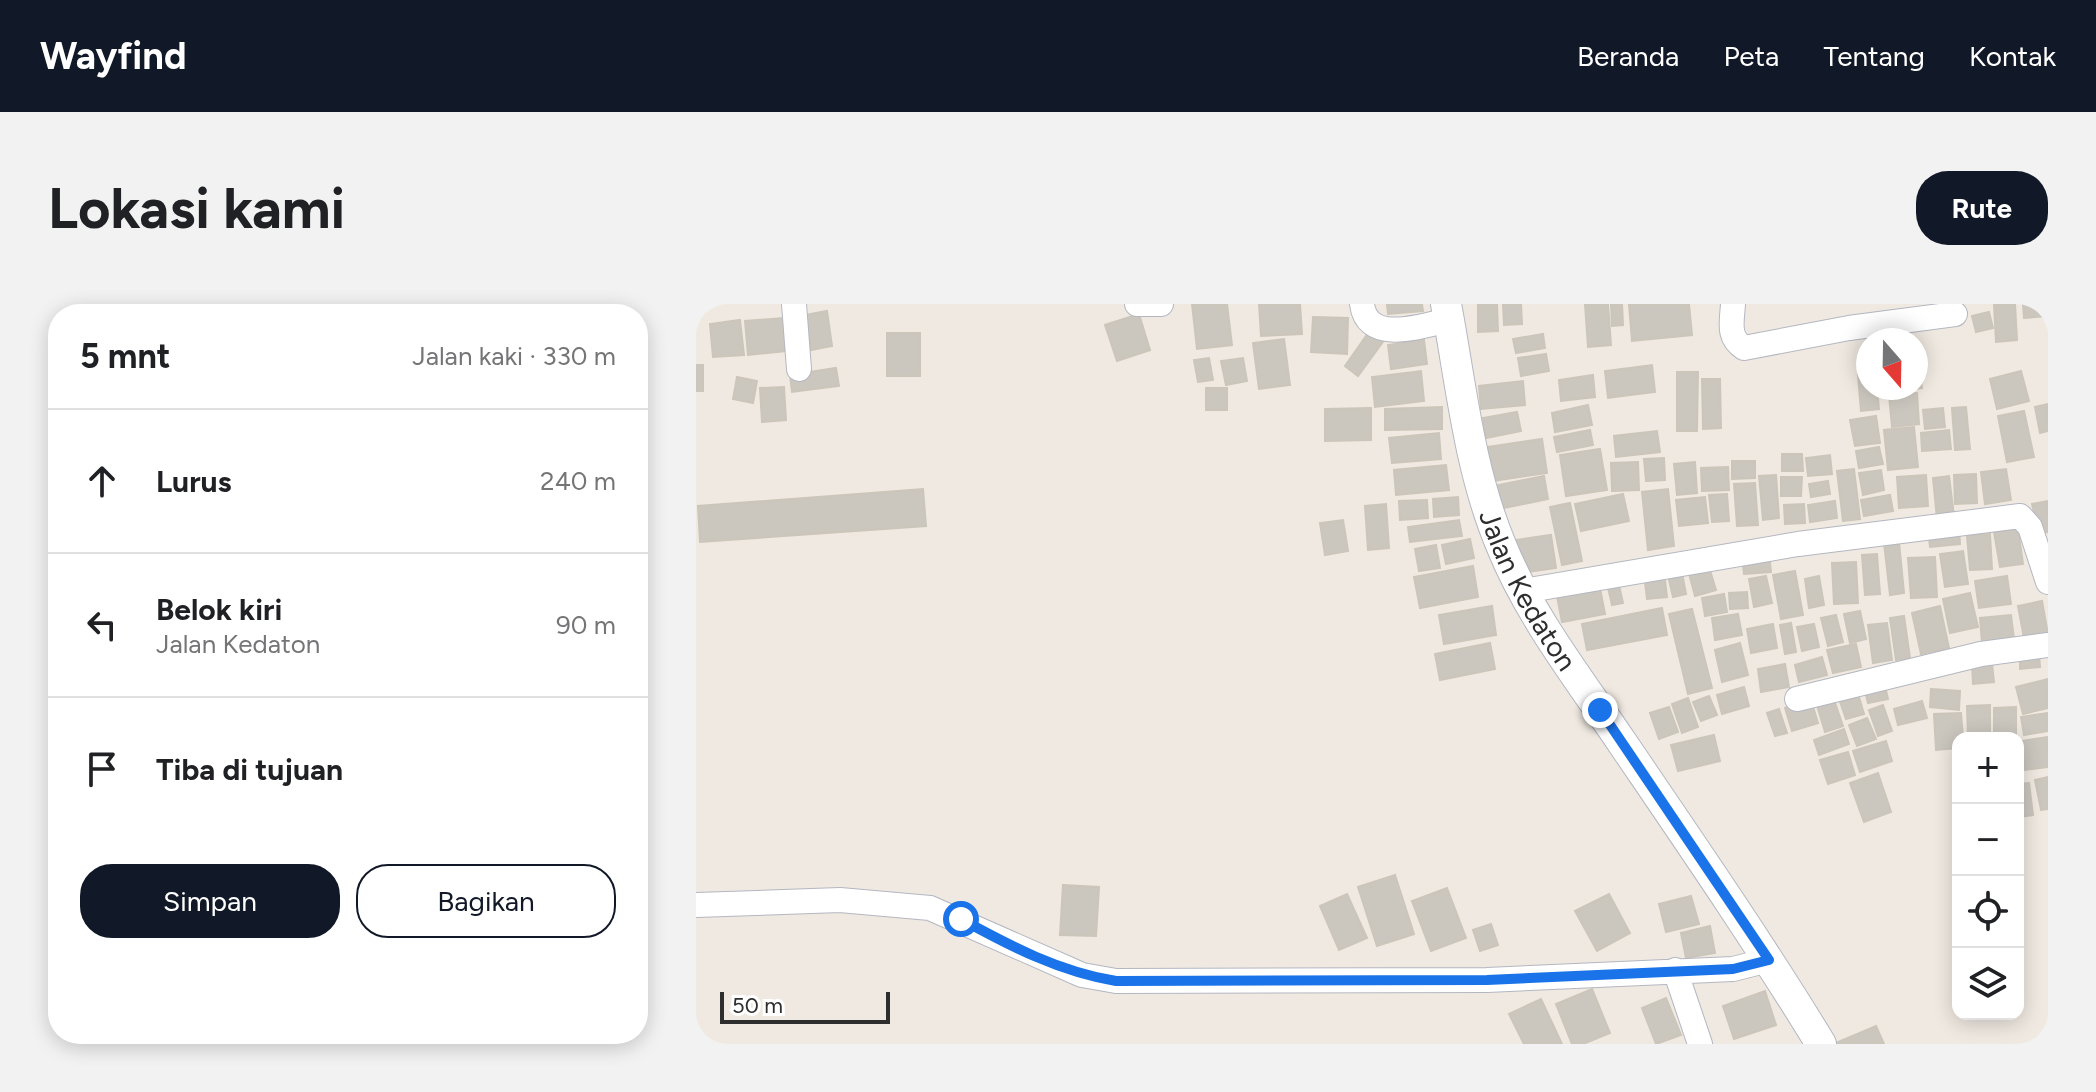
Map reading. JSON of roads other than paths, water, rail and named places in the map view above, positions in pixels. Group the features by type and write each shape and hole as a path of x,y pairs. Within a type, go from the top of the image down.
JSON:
{"street":[{"path":"794,304 799,369"},
{"path":"1137,304 1161,304"},
{"path":"1362,304 1364,316 1370,323 1384,329 1408,330 1447,312"},
{"path":"1733,304 1731,333 1735,342 1744,348 1849,328 1955,314"},
{"name":"Jalan Kedaton","path":"1447,312 1475,466 1501,545 1524,591 1769,960 1821,1044"},
{"path":"1524,591 1798,544 2020,516 2030,527 2048,582"},
{"path":"1797,699 1981,654 2048,645"},
{"path":"696,905 840,900 930,908 1082,975 1116,981 1487,980 1733,969 1769,960"},
{"path":"1675,970 1700,1044"}]}
